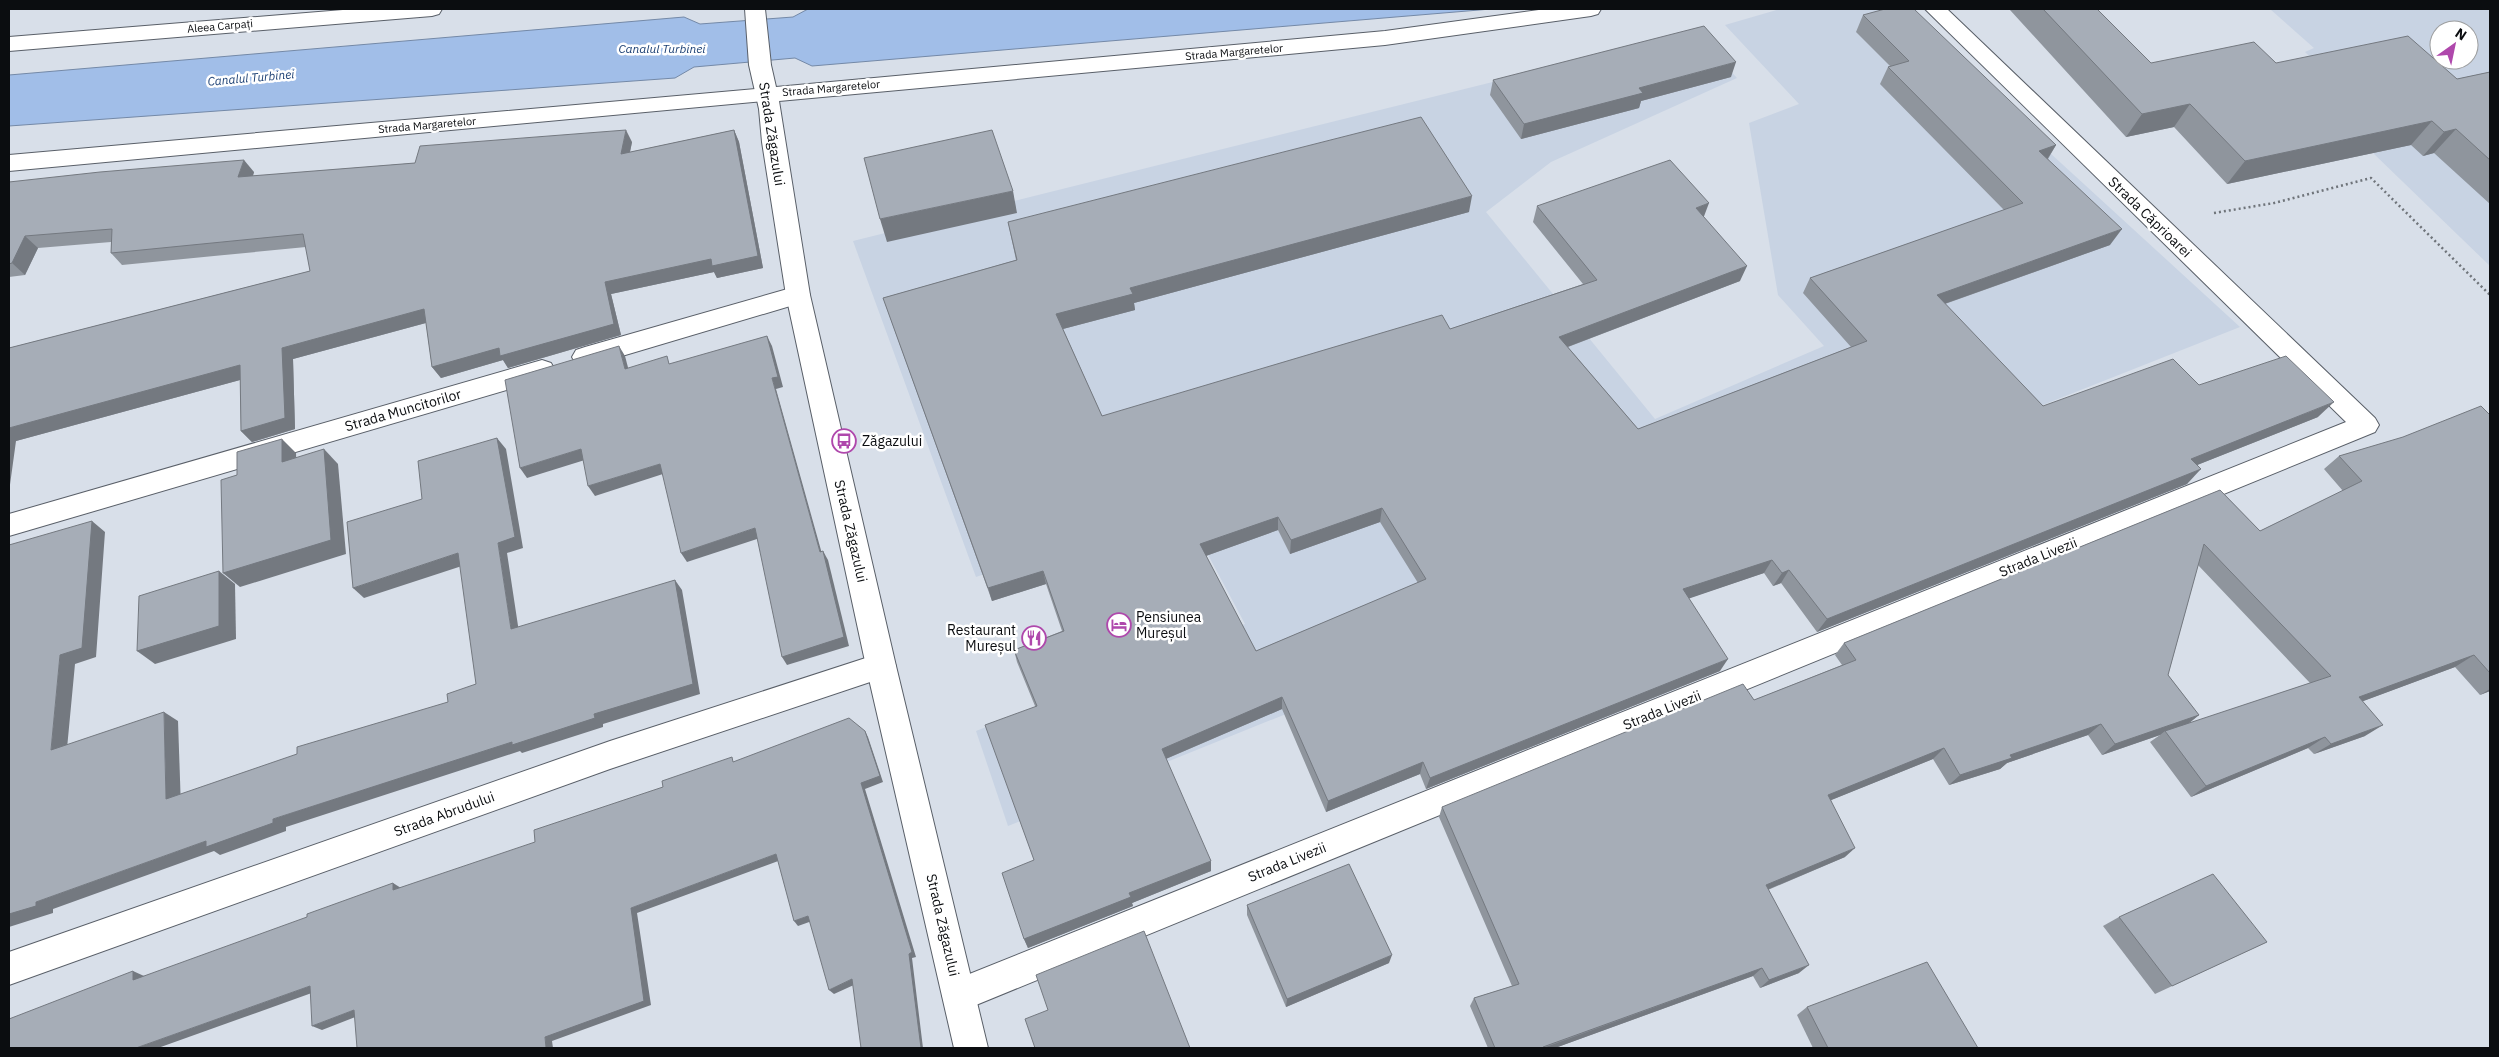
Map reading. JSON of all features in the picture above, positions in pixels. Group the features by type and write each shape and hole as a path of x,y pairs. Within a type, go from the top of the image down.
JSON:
{"street":[{"name":"Aleea Carpați","path":"9,44 432,9"},
{"name":"Strada Zăgazului","path":"755,9 760,65 767,95 798,296 881,666 971,1048"},
{"name":"Strada Margaretelor","path":"9,163 1385,38 1591,9"},
{"name":"Strada Căprioarei","path":"1935,9 2366,425"},
{"name":"Strada Muncitorilor","path":"9,525 798,296"},
{"name":"Strada Livezii","path":"959,995 2366,425"},
{"name":"Strada Abrudului","path":"9,969 601,758 881,666"}],"path":[{"path":"2214,213 2274,203 2371,178 2490,295"}],"shaded area":[{"path":"1780,9 1893,9 2240,327 1671,552 1457,645 1008,826 976,731 1245,624 1182,506 976,577 853,241 1694,32 1737,78 1551,162 1486,212 1655,419 1824,346 1778,295 1749,123 1799,104 1725,25"},
{"path":"2270,9 2490,9 2490,266 2373,153 2402,147 2305,52 2314,48"}],"water":[{"name":"Canalul Turbinei","path":"808,9 1491,9 812,66 795,58 694,67 675,78 9,126 9,75 684,17 700,24 793,17"}],"building":[{"path":"1885,9 1914,9 2056,145 2039,151 2122,229 1937,295 2043,406 2173,359 2199,385 2286,356 2334,402 2191,459 2201,469 1827,619 1789,570 1782,573 1772,560 1683,589 1728,659 1430,778 1423,762 1328,801 1282,697 1162,749 1211,861 1129,893 1131,897 1024,939 1002,873 1034,860 985,725 1037,706 1014,650 1064,631 1043,571 988,588 883,298 1017,260 1008,222 1421,117 1472,196 1130,288 1133,294 1056,314 1102,416 1442,315 1450,329 1597,280 1537,206 1670,160 1709,203 1696,208 1747,266 1559,337 1638,429 1867,341 1810,278 2023,203 1888,67 1909,61 1863,15","holes":["1382,508 1426,579 1256,651 1200,544 1278,517 1291,540"]},
{"path":"2043,9 2097,9 2151,63 2254,42 2276,63 2408,36 2429,54 2429,70 2447,70 2457,79 2490,72 2490,160 2456,129 2444,132 2432,121 2245,161 2190,104 2142,114"},
{"path":"1704,26 1736,62 1639,88 1643,93 1524,124 1493,80"},
{"path":"626,130 621,154 734,130 758,256 712,266 711,259 605,282 614,324 500,356 499,348 432,367 424,309 282,348 285,418 241,431 240,365 9,428 9,348 310,271 303,234 111,253 112,229 25,236 12,263 9,264 9,182 244,160 238,177 415,163 420,146"},
{"path":"992,130 1013,191 880,219 864,158"},
{"path":"767,336 778,377 772,378 820,552 823,551 844,637 782,657 755,528 681,553 660,464 588,486 581,449 520,468 505,380 619,346 625,369 667,356 669,364"},
{"path":"2481,406 2490,415 2490,673 2474,655 2359,697 2383,725 2331,744 2325,737 2206,786 2165,731 2331,676 2204,544 2168,675 2199,715 2115,744 2101,724 2010,755 2012,758 1960,775 1944,748 1828,795 1855,848 1766,885 1809,965 1769,980 1762,968 1544,1048 1495,1048 1474,998 1519,984 1442,807 1743,684 1754,700 1856,660 1844,643 2220,490 2260,531 2362,481 2339,456 2403,437"},
{"path":"497,438 515,537 498,543 511,629 675,580 693,684 594,714 595,718 512,745 512,742 273,819 273,823 206,847 206,841 36,902 36,906 9,914 9,545 92,521 82,648 60,655 51,750 164,712 166,799 297,754 297,747 448,702 447,694 476,684 458,553 353,588 347,522 422,499 418,461"},
{"path":"282,439 282,462 324,449 331,540 223,573 221,480 237,475 237,452"},
{"path":"219,571 219,626 137,651 139,596"},
{"path":"849,718 865,731 880,776 861,783 912,952 909,954 921,1048 861,1048 852,979 829,990 808,916 794,921 776,854 631,908 644,1001 545,1037 546,1048 357,1048 354,1010 312,1026 310,986 136,1048 9,1048 9,1019 133,971 133,980 307,917 307,914 393,883 393,890 535,842 534,830 663,787 662,781 732,757 733,762"},
{"path":"1349,864 1392,955 1287,999 1247,905"},
{"path":"2213,874 2267,942 2172,986 2119,917"},
{"path":"1144,931 1190,1048 1035,1048 1025,1019 1048,1010 1036,975"},
{"path":"1927,962 1978,1048 1828,1048 1807,1007"}],"place":[{"name":"Zăgazului","path":"844,441"},
{"name":"Pensiunea Mureșul","path":"1119,625"},
{"name":"Restaurant Mureșul","path":"1034,638"}]}
